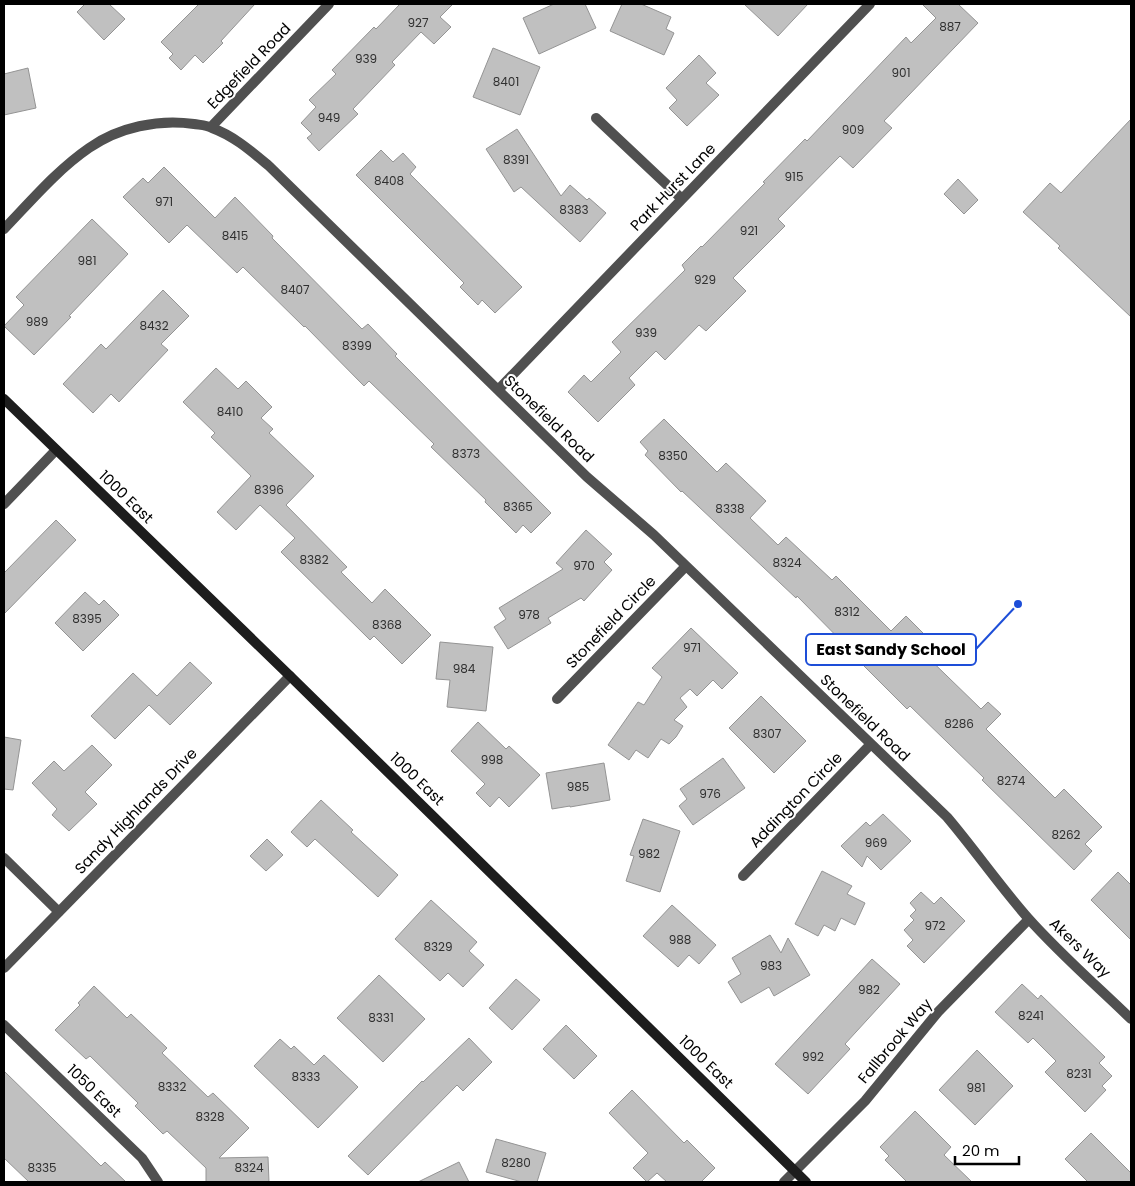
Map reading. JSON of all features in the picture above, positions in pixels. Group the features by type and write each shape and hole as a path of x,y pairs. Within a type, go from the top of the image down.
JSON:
{"street":[{"name":"Edgefield Road","path":"211,127 329,4"},
{"name":"Park Hurst Lane","path":"498,390 870,4"},
{"path":"596,118 682,199"},
{"name":"Stonefield Road","path":"4,229 62,169 90,147 122,131 153,123 184,123 211,127 242,143 269,166 587,477 654,535 947,817 1029,919"},
{"name":"1000 East","path":"4,399 290,676 806,1182"},
{"path":"4,504 56,450"},
{"name":"Stonefield Circle","path":"557,699 686,566"},
{"name":"Sandy Highlands Drive","path":"4,968 290,676"},
{"name":"Addington Circle","path":"743,876 871,744"},
{"path":"4,858 59,912"},
{"name":"Fallbrook Way","path":"784,1182 866,1101 938,1012 1029,919"},
{"name":"Akers Way","path":"1029,919 1131,1019"},
{"name":"1050 East","path":"4,1025 142,1158 158,1182"}],"building":[{"path":"85,4 109,4 125,19 104,40 77,12"},
{"path":"199,4 255,4 221,41 223,43 203,63 195,55 181,70 169,58 173,54 161,42"},
{"path":"400,4 453,4 440,17 451,27 434,44 421,32 392,62 395,65 353,109 358,114 319,151 307,138 312,134 301,123 316,107 309,100 336,74 332,70 374,27 376,29"},
{"path":"554,4 585,4 596,28 539,54 523,18"},
{"path":"622,4 641,4 671,17 666,29 674,33 664,55 610,31"},
{"path":"744,4 808,4 778,36"},
{"path":"922,4 958,4 978,23 884,121 892,128 853,168 840,156 778,219 785,226 733,278 746,291 706,331 699,325 665,360 656,351 629,378 635,385 598,422 568,392 584,375 591,382 621,352 612,342 685,270 682,265 765,183 763,182 805,139 807,141 906,37 911,43 936,18"},
{"path":"493,48 540,67 520,115 473,97"},
{"path":"699,55 716,73 706,83 719,95 687,126 669,108 677,100 666,88"},
{"path":"28,68 36,108 4,115 4,74"},
{"path":"1131,119 1131,317 1023,212 1050,183 1061,193"},
{"path":"517,129 561,196 570,185 606,213 580,242 521,187 514,192 486,149"},
{"path":"381,150 393,162 403,153 416,167 410,174 522,287 495,313 482,300 478,305 460,287 464,283 356,175"},
{"path":"164,167 215,218 235,197 273,236 272,238 362,329 368,324 397,354 395,356 551,513 531,533 523,525 516,533 485,502 486,500 431,447 434,444 369,381 364,386 243,267 237,273 187,225 169,243 123,197 143,178 148,183"},
{"path":"958,179 978,200 964,214 944,194"},
{"path":"92,219 128,254 34,355 4,326 24,305 16,297"},
{"path":"163,290 189,316 161,344 168,350 119,402 111,394 93,413 63,384 101,344 106,349"},
{"path":"216,368 238,389 246,381 272,407 261,418 273,429 269,433 314,476 286,505 347,567 341,572 372,603 385,589 431,635 402,664 374,636 370,640 281,552 295,538 260,505 236,530 217,512 251,476 211,437 215,433 183,402"},
{"path":"664,419 717,472 726,463 766,501 750,518 778,545 786,537 832,580 836,576 891,631 906,616 923,633 913,643 981,709 988,702 1001,714 986,729 1055,798 1064,789 1102,827 1085,844 1092,851 1074,870 910,706 907,709 797,596 796,598 681,492 645,455 648,451 640,442"},
{"path":"56,520 76,540 4,614 4,573"},
{"path":"586,530 612,554 604,562 612,570 584,601 581,598 548,618 551,623 508,649 494,627 506,619 499,608 563,569 556,563"},
{"path":"85,592 99,605 104,600 119,615 83,651 55,623"},
{"path":"691,628 738,673 722,689 713,680 697,696 690,689 680,698 687,707 674,720 683,726 676,737 669,744 661,739 648,758 636,750 629,760 608,745 638,702 644,705 662,677 652,668"},
{"path":"440,642 493,647 486,711 447,707 450,680 436,679"},
{"path":"190,662 212,683 170,725 149,705 115,739 91,716 133,673 157,696"},
{"path":"761,696 806,741 774,773 729,728"},
{"path":"478,722 506,749 509,746 540,775 509,807 499,797 490,807 476,793 485,784 451,751"},
{"path":"4,737 21,740 13,790 4,789"},
{"path":"92,745 112,765 85,792 97,804 69,831 52,815 57,809 32,783 54,761 64,771"},
{"path":"723,758 745,788 693,825 679,806 687,799 680,789"},
{"path":"604,763 610,800 552,809 546,773"},
{"path":"321,800 353,830 351,832 398,875 378,897 315,839 307,847 291,832"},
{"path":"883,814 911,841 881,870 867,856 862,867 841,846 866,822 870,826"},
{"path":"643,819 680,831 660,892 626,881 634,856 630,855"},
{"path":"267,839 283,855 266,871 250,856"},
{"path":"822,871 852,886 847,894 865,903 855,925 841,918 835,931 824,925 818,936 795,924"},
{"path":"1118,872 1131,885 1131,940 1091,900"},
{"path":"921,892 934,904 941,897 965,921 924,963 907,946 913,940 904,930 914,920 910,916 916,910 910,903"},
{"path":"431,900 477,942 469,951 484,965 463,987 448,973 440,981 395,939"},
{"path":"672,905 716,945 699,964 689,955 678,967 643,936"},
{"path":"770,935 781,953 788,938 810,975 774,996 769,987 741,1003 728,982 741,974 732,958"},
{"path":"872,959 900,984 845,1044 850,1049 808,1094 775,1064"},
{"path":"379,975 425,1019 383,1062 337,1018"},
{"path":"516,979 540,1000 512,1030 489,1008"},
{"path":"1022,984 1038,999 1041,995 1105,1057 1099,1063 1112,1076 1102,1086 1106,1090 1085,1112 1045,1072 1056,1061 1033,1038 1028,1043 995,1012"},
{"path":"94,986 127,1018 131,1014 167,1048 162,1053 208,1097 213,1093 249,1128 219,1158 268,1157 269,1182 206,1182 206,1168 167,1131 163,1134 135,1106 138,1103 90,1056 86,1059 55,1030 80,1005 78,1003"},
{"path":"566,1025 597,1056 574,1079 543,1049"},
{"path":"469,1038 492,1062 463,1091 457,1085 368,1175 348,1156 422,1081"},
{"path":"280,1039 291,1049 294,1046 314,1065 324,1055 358,1087 318,1128 254,1066"},
{"path":"977,1050 1013,1086 975,1125 939,1090"},
{"path":"4,1071 101,1166 105,1162 126,1182 29,1182 4,1158"},
{"path":"632,1090 684,1143 687,1140 715,1168 701,1182 667,1182 657,1173 647,1182 633,1168 648,1153 609,1113"},
{"path":"915,1111 951,1147 944,1155 972,1182 907,1182 885,1160 889,1156 880,1147"},
{"path":"1091,1133 1131,1173 1131,1182 1088,1182 1065,1159"},
{"path":"496,1139 546,1153 537,1182 522,1182 486,1172"},
{"path":"459,1162 469,1182 418,1182"}],"place":[{"name":"East Sandy School","path":"1018,604"}]}
